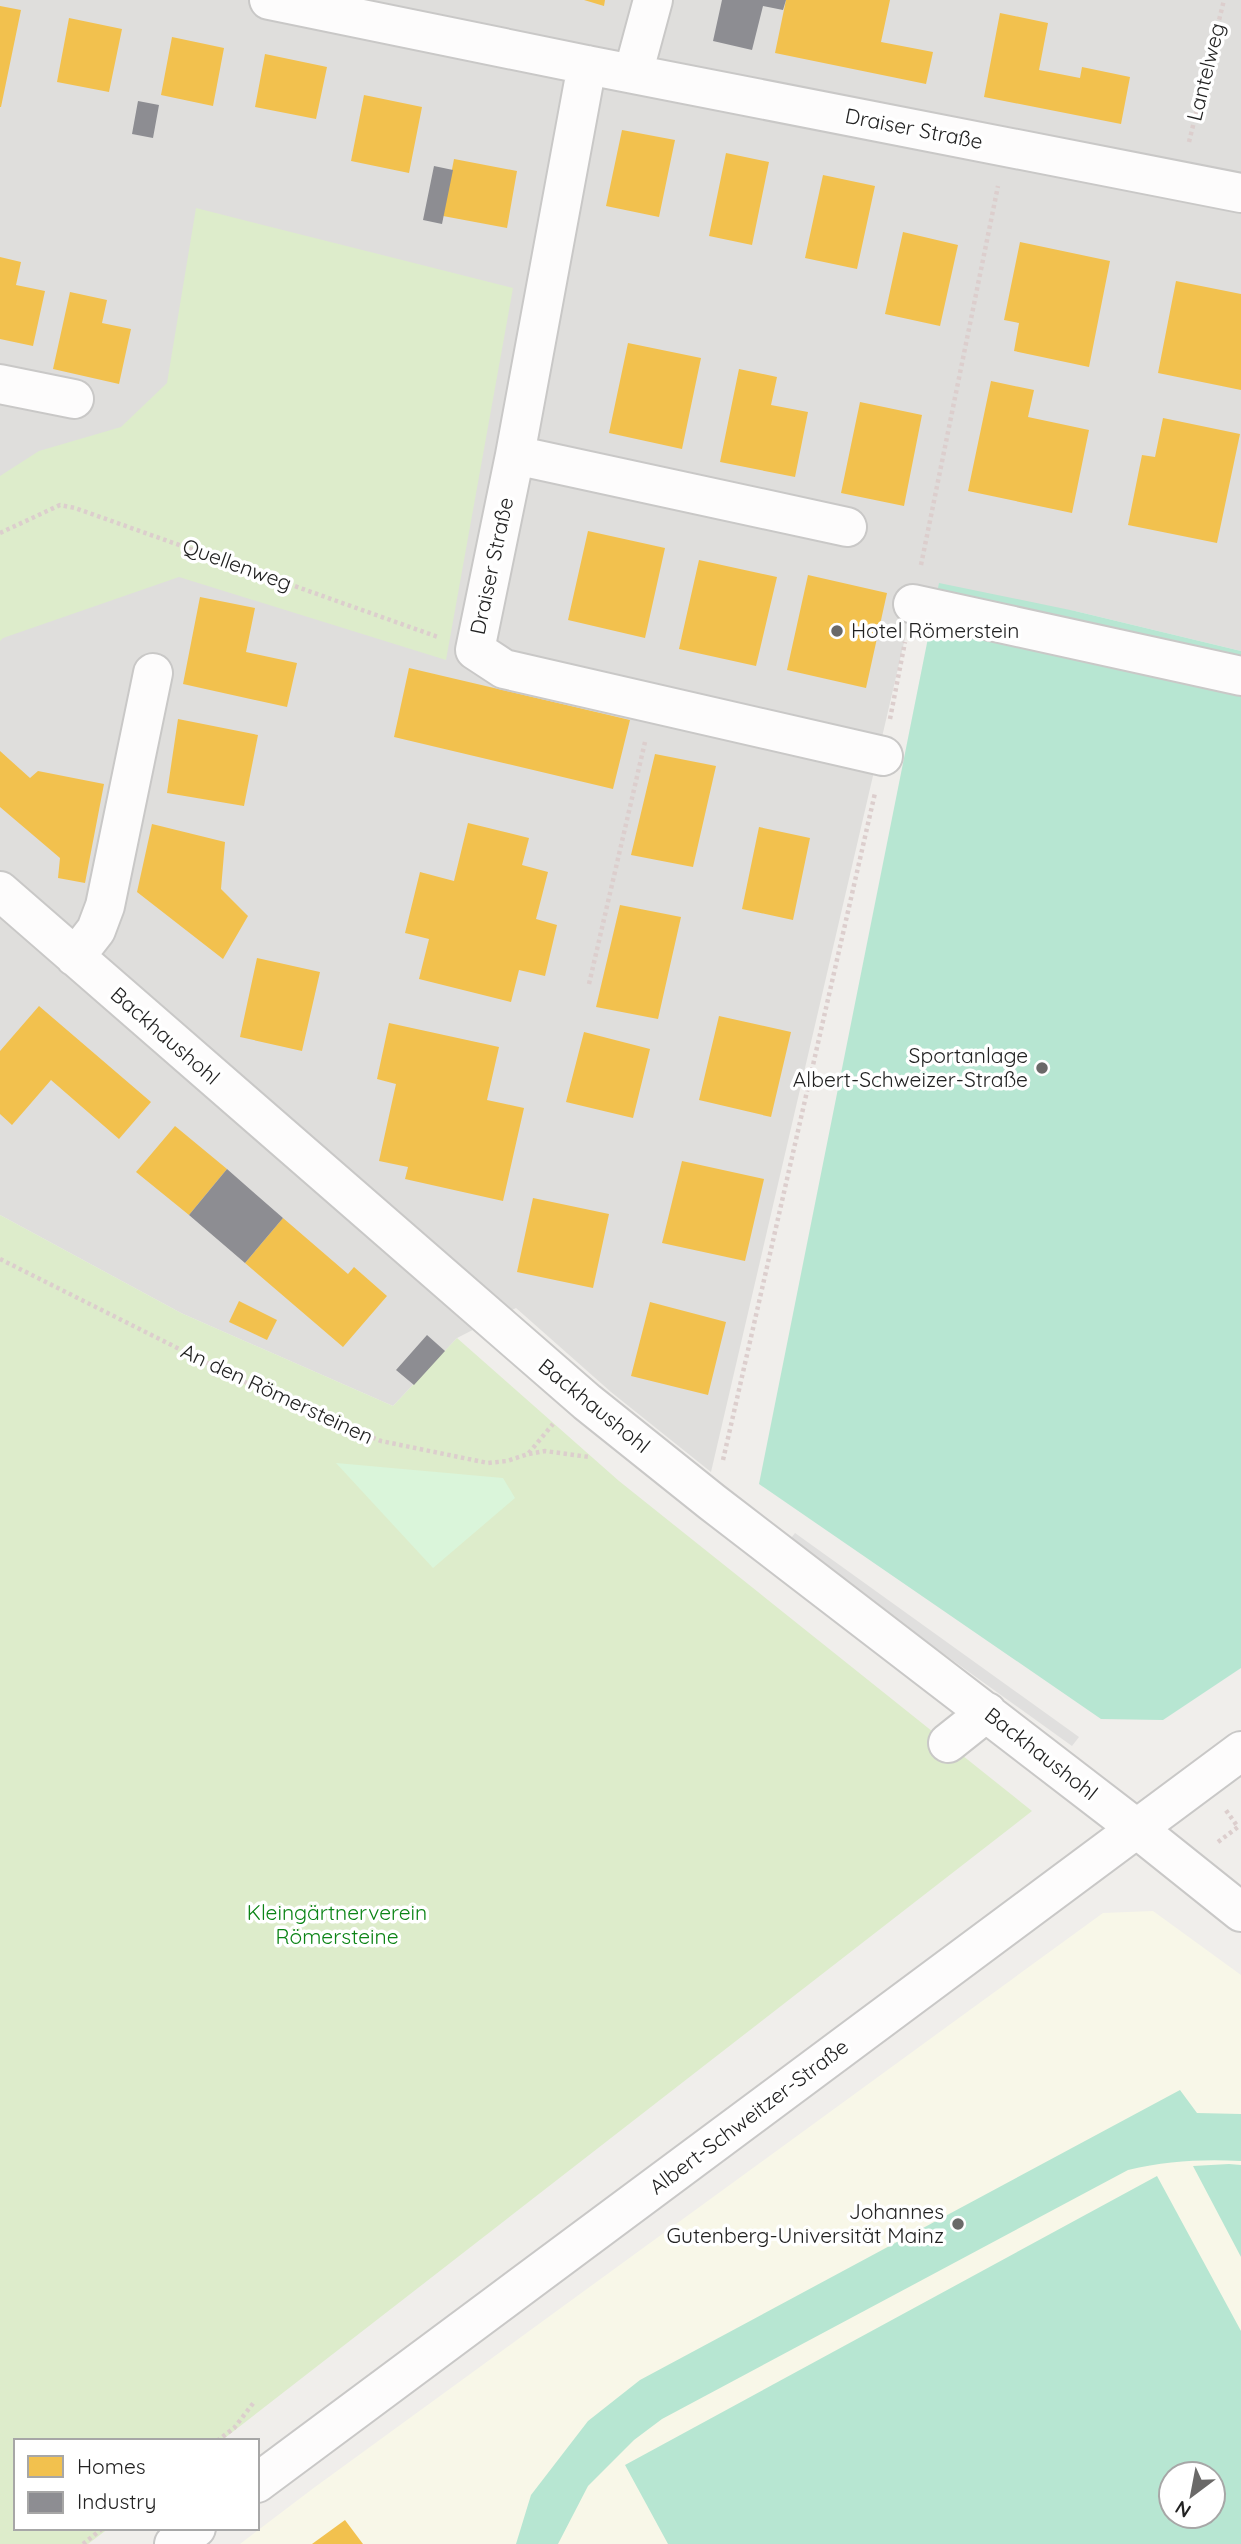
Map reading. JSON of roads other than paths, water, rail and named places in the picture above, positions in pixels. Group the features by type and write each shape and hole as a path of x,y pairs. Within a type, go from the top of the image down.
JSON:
{"street":[{"name":"Draiser Straße","path":"269,0 1241,193"},
{"path":"634,74 653,0"},
{"name":"Draiser Straße","path":"587,65 515,455 475,650 504,669 883,756"},
{"path":"0,384 74,399"},
{"path":"515,455 847,527"},
{"path":"913,604 1241,676"},
{"path":"75,957 96,930 105,906 153,673"},
{"name":"Backhaushohl","path":"0,891 549,1371 712,1502 987,1712 1241,1912"},
{"path":"948,1743 987,1712"},
{"name":"Albert-Schweitzer-Straße","path":"259,2482 1241,1751"},
{"path":"174,2544 193,2530"}],"place":[{"name":"Hotel Römerstein","path":"837,631"},
{"name":"Sportanlage Albert-Schweizer-Straße","path":"1042,1068"},
{"name":"Johannes Gutenberg-Universität Mainz","path":"958,2224"}],"park label":[{"name":"Kleingärtnerverein Römersteine","path":"337,1925"}]}
